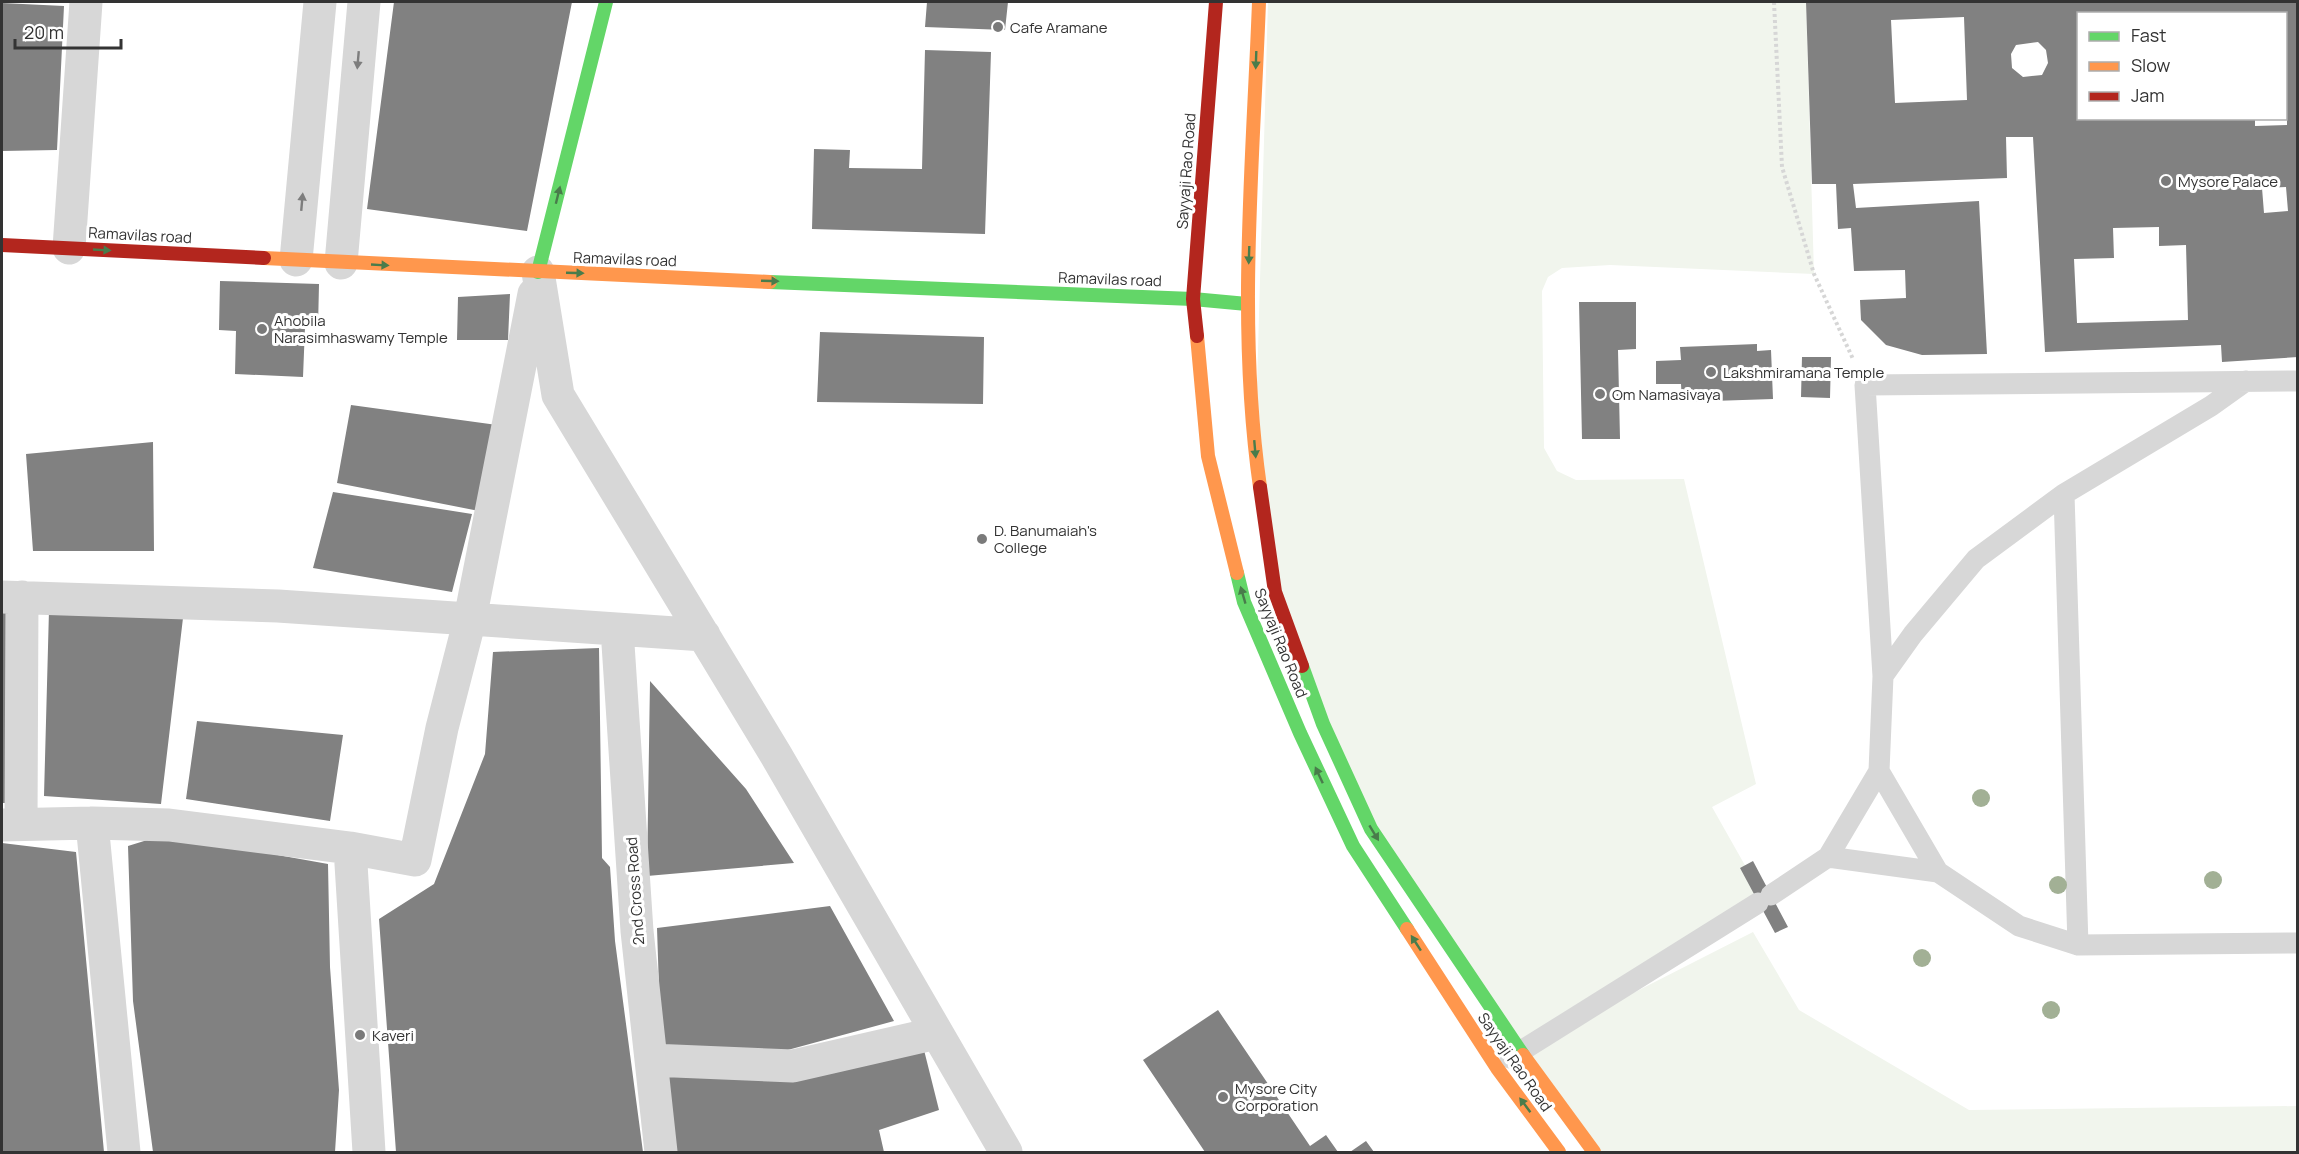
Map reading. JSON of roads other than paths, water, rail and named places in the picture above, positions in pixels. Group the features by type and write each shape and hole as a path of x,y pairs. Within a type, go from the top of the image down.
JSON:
{"main road":[{"path":"538,272 606,2"},
{"name":"Sayyaji Rao Road","path":"1216,2 1193,299 1208,456 1244,602 1300,733 1353,846 1497,1068 1559,1152"},
{"name":"Sayyaji Rao Road","path":"1259,2 1247,304 1255,454 1275,592 1323,724 1371,829 1520,1051 1594,1152"},
{"name":"Ramavilas road","path":"2,245 538,272 1193,299 1247,304"}],"street":[{"path":"69,248 86,2"},
{"path":"296,260 320,2"},
{"path":"341,263 363,2"},
{"path":"538,272 470,619 442,728 415,860 350,848 169,825 11,824 12,597 278,606 470,619 617,629 704,635"},
{"path":"538,272 558,395 704,635 1006,1152"},
{"name":"2nd Cross Road","path":"617,629 637,931 661,1152"},
{"path":"92,823 124,1152"},
{"path":"350,848 369,1152"},
{"path":"651,1060 793,1066 937,1033"}],"lane":[{"path":"1883,676 1913,634 1976,560 2064,494 2211,406 2246,381"},
{"path":"1497,1068 1520,1051 1765,899 1828,857 1879,771 1883,676 1865,385 2298,381"},
{"path":"2064,494 2078,945"},
{"path":"1879,771 1938,872"},
{"path":"1828,857 1938,872 2019,926 2078,945 2298,943"}],"place":[{"name":"Cafe Aramane","path":"998,27"},
{"name":"Mysore Palace","path":"2166,181"},
{"name":"Ahobila Narasimhaswamy Temple","path":"262,329"},
{"name":"Lakshmiramana Temple","path":"1711,372"},
{"name":"Om Namasivaya","path":"1600,394"},
{"name":"D. Banumaiah's College","path":"982,539"},
{"name":"Kaveri","path":"360,1035"},
{"name":"Mysore City Corporation","path":"1223,1097"}]}
